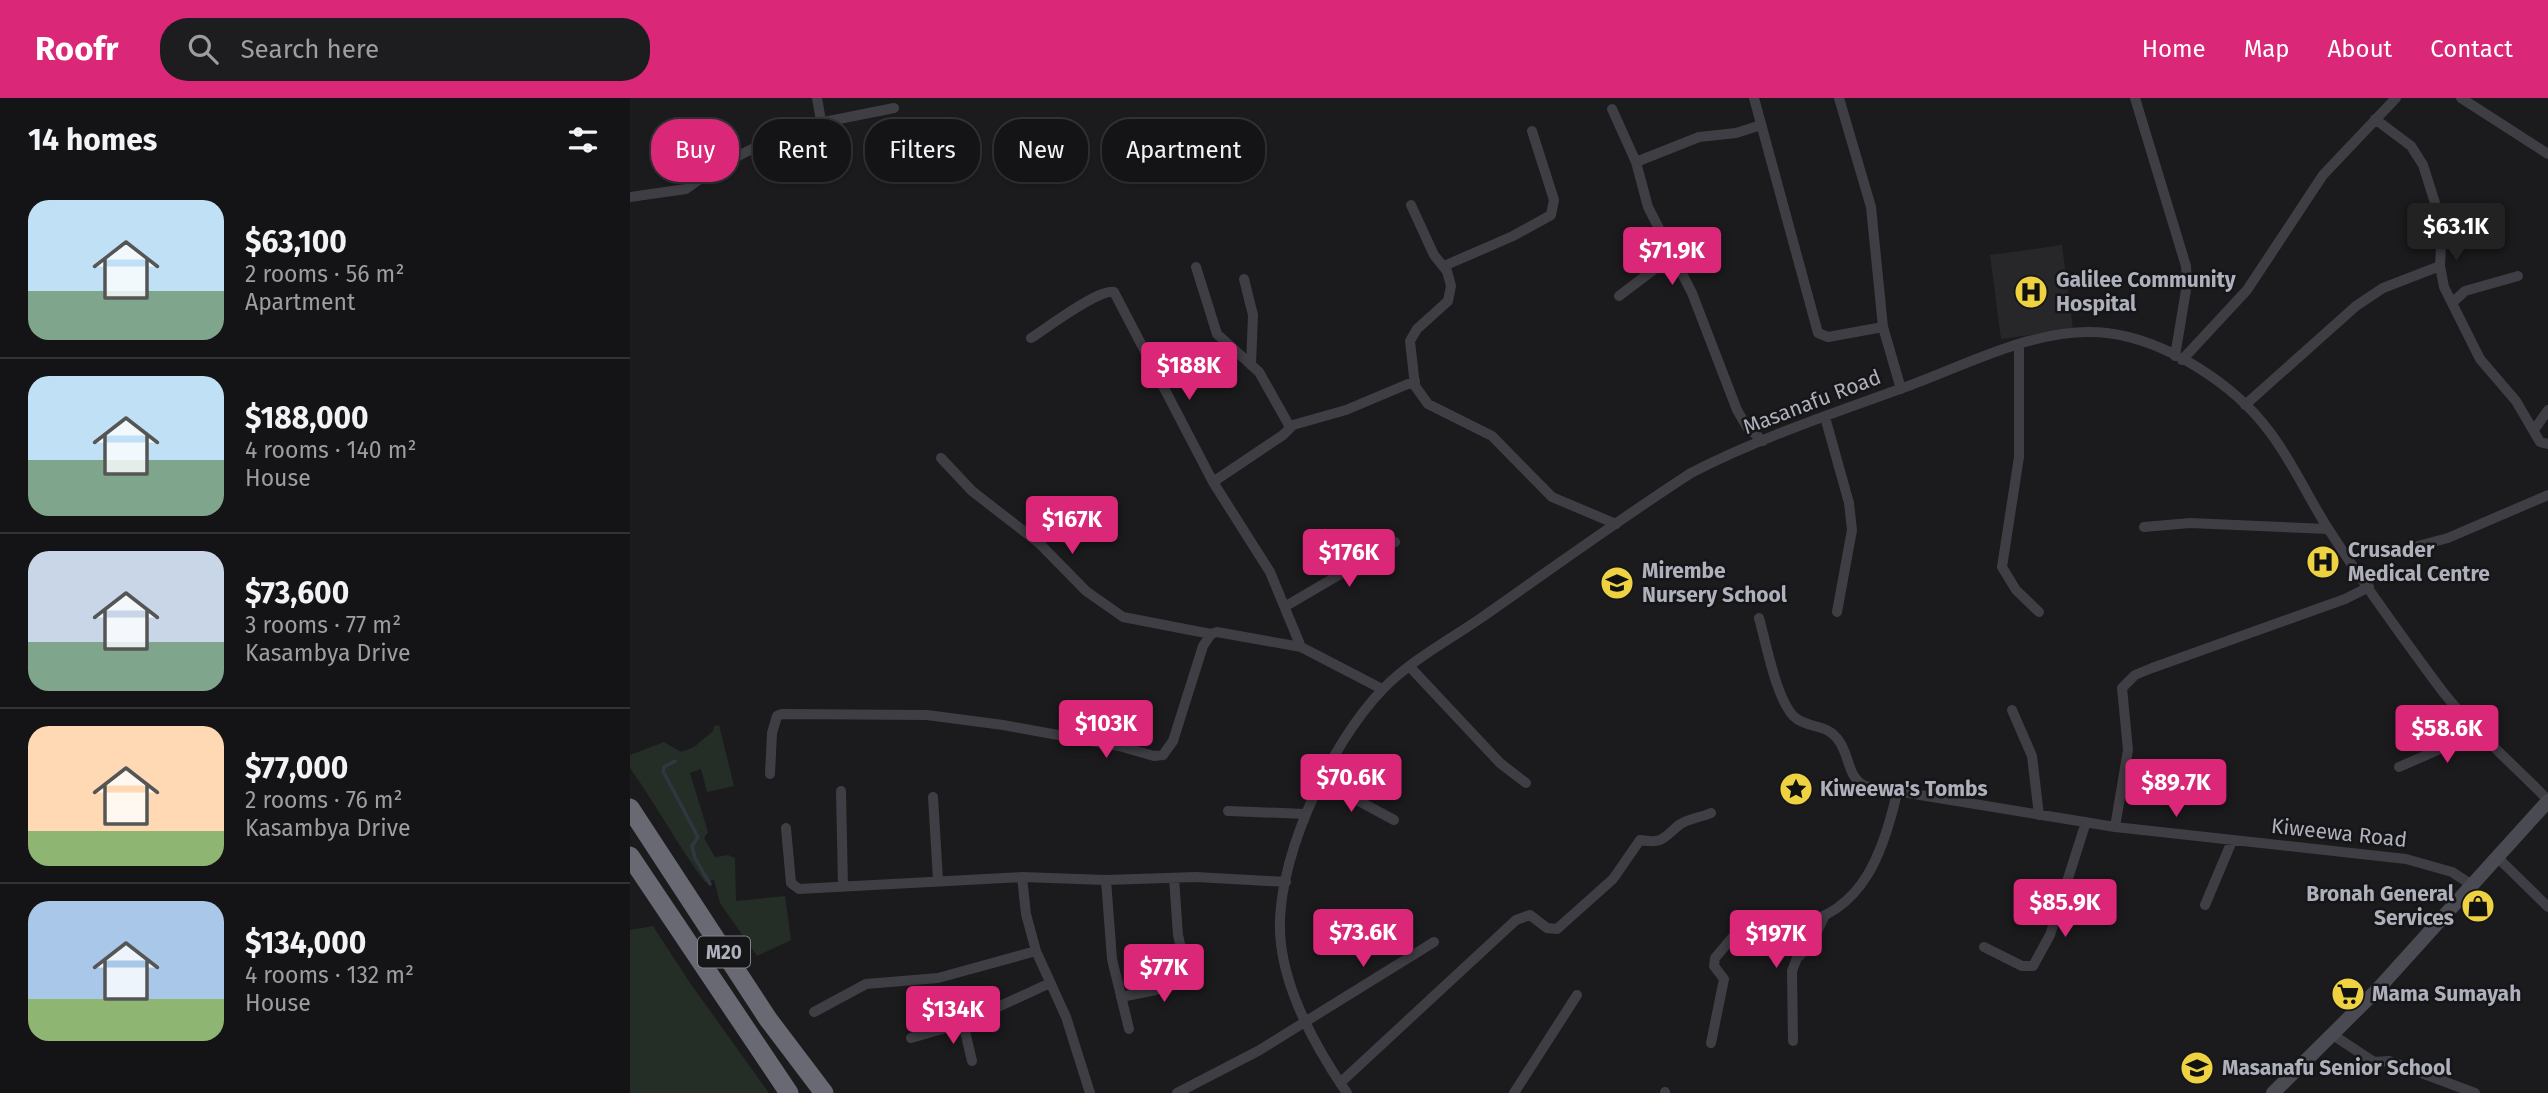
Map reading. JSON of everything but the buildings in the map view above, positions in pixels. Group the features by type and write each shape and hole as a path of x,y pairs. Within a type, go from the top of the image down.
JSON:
{"highway":[{"name":"M20","path":"630,808 768,1019 824,1093"},
{"name":"M20","path":"630,856 789,1093"}],"main road":[{"path":"2273,1093 2333,1035 2548,800"}],"street":[{"path":"817,98 821,119"},
{"path":"1754,98 1818,333 1828,337 1883,327"},
{"path":"1839,98 1873,217 1883,327 1901,389"},
{"path":"2135,98 2186,266 2187,284 2179,358"},
{"path":"2460,98 2548,154"},
{"path":"2179,358 2247,290 2323,175 2394,99"},
{"path":"832,119 894,108"},
{"path":"1612,109 1636,162 1648,207 1692,293 1737,410 1751,432 1763,441"},
{"path":"2375,119 2411,146 2423,165 2442,225 2440,267 2452,303 2480,359 2516,401 2540,442 2548,444"},
{"path":"1636,162 1699,137 1736,133 1761,125"},
{"path":"1444,267 1525,231 1551,215 1554,200 1532,131"},
{"path":"630,197 686,189 718,166 753,148"},
{"path":"1411,205 1434,255 1444,267 1451,286 1448,301 1417,329 1410,341 1416,391 1428,404 1492,436 1552,497 1616,524"},
{"path":"1619,296 1673,255"},
{"path":"1196,267 1217,334 1251,365 1269,386 1290,427"},
{"path":"2245,405 2357,306 2383,288 2440,267"},
{"path":"2452,303 2465,291 2518,276"},
{"path":"1244,279 1253,315 1251,365"},
{"path":"1031,338 1106,292 1114,292 1213,482 1270,572 1301,647"},
{"name":"Masanafu Road","path":"1344,1088 1307,1021 1288,979 1280,940 1286,882 1292,853 1306,814 1341,746 1382,689 1691,473 1763,441 2019,346 2082,332 2108,333 2147,343 2179,358 2245,405 2270,432 2328,529 2439,688 2548,800"},
{"path":"2019,346 2019,457 2003,566 2016,590 2039,612"},
{"path":"1213,482 1290,427 1346,410 1415,381"},
{"path":"2534,429 2548,411"},
{"path":"1825,417 1849,503 1852,530 1837,612"},
{"path":"941,458 972,491 1039,542 1086,591 1123,617 1211,635 1226,632 1301,647 1382,689"},
{"path":"2414,547 2448,538 2548,495"},
{"path":"2144,527 2190,523 2328,529"},
{"path":"1286,606 1395,542"},
{"path":"2115,827 2128,750 2122,692 2128,681 2152,667 2345,599 2369,587"},
{"name":"Kiweewa Road","path":"1759,618 1786,705 1799,720 1831,731 1846,753 1853,776 1865,786 2115,827 2406,859 2452,872 2472,885"},
{"path":"770,774 774,726 777,716 782,714 927,715 960,718 1119,746 1154,756 1163,755 1173,741 1198,660 1211,635"},
{"path":"1410,667 1490,754 1526,783"},
{"path":"2012,710 2032,756 2039,814"},
{"path":"2399,766 2481,731"},
{"path":"1322,781 1394,820"},
{"path":"841,791 840,855 843,887"},
{"path":"1712,1043 1724,979 1714,966 1715,958 1743,925 1795,925 1825,915 1848,900 1868,876 1887,837 1898,793"},
{"path":"933,797 938,880"},
{"path":"1228,811 1306,814"},
{"path":"1344,1088 1516,920 1530,915 1548,928 1557,929 1613,879 1640,840 1660,841 1669,837 1681,824 1711,813"},
{"path":"1984,947 2022,967 2032,966 2050,935 2086,822"},
{"path":"786,828 786,846 794,887 805,890 1022,877 1286,882"},
{"path":"2205,905 2232,841"},
{"path":"2496,856 2548,906"},
{"path":"1022,877 1026,914 1036,951 1066,1017 1090,1093"},
{"path":"1121,997 1156,990 1163,980 1187,974 1178,935 1174,878"},
{"path":"1105,880 1112,960 1129,1029"},
{"path":"1793,1041 1792,971 1797,958 1810,946 1825,915"},
{"path":"1177,1093 1219,1073 1434,942"},
{"path":"814,1012 866,984 938,978 1036,951"},
{"path":"911,1038 963,1024 1050,984"},
{"path":"1514,1093 1577,995"},
{"path":"963,1024 972,1061"},
{"path":"2333,1035 2374,1062 2389,1061 2475,1093"}],"shaded area":[{"name":"Galilee Community Hospital","path":"2062,245 2073,329 2001,339 1990,255"},
{"path":"719,725 734,786 707,792 701,769 690,773 708,832 704,838 715,857 728,855 735,858 736,901 785,896 791,940 757,956 720,903 714,880 705,882 630,768 630,755 664,742 681,752 694,747 713,731 714,726"},
{"path":"653,926 690,983 769,1093 630,1093 630,930"}],"waterway":[{"path":"675,761 664,767 663,771 698,837 692,846 695,858 710,884"}],"place":[{"name":"Galilee Community Hospital","path":"2031,292"},
{"name":"Crusader Medical Centre","path":"2323,562"},
{"name":"Mirembe Nursery School","path":"1617,583"},
{"name":"Kiweewa's Tombs","path":"1796,789"},
{"name":"Bronah General Services","path":"2478,906"},
{"name":"Mama Sumayah","path":"2348,994"},
{"name":"Masanafu Senior School","path":"2197,1068"}]}
